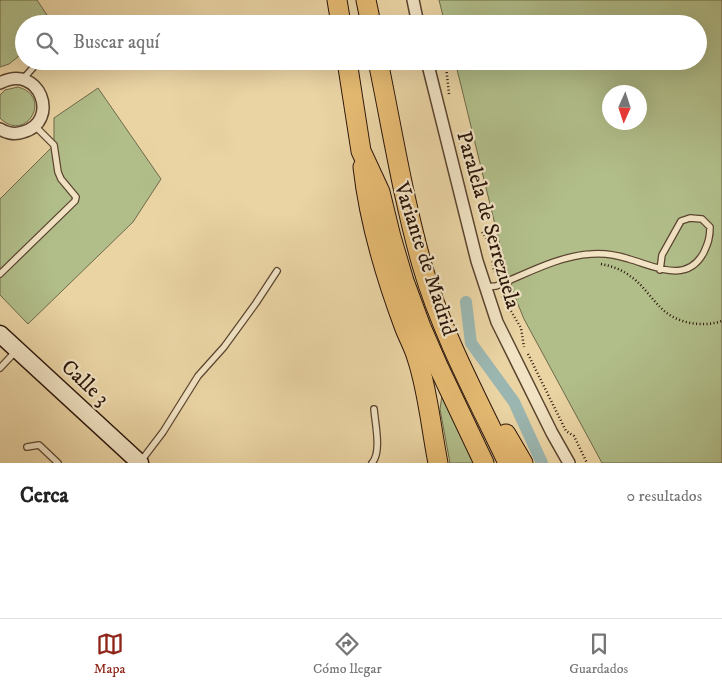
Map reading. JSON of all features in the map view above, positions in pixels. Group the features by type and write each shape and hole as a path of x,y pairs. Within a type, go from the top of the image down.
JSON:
{"main road":[{"path":"337,0 340,15"},
{"path":"366,0 369,15"},
{"name":"Variante de Madrid","path":"348,70 361,151 380,192 404,281 421,327 484,463"},
{"name":"Variante de Madrid","path":"380,70 422,266 440,316 475,396 508,463"},
{"path":"361,151 365,186 384,266 417,357 423,379 438,463"},
{"name":"Calle 3","path":"0,334 140,463"},
{"path":"475,396 507,436 523,463"}],"street":[{"path":"413,0 417,15"},
{"name":"Paralela de Serrezuela","path":"430,70 477,261 491,286 497,322 569,463"},
{"path":"0,83 14,78 23,79 36,86 42,99 42,113 35,126 22,133 1,131"}],"lane":[{"path":"23,79 31,70"},
{"path":"0,274 75,201 76,197 61,179 58,172 54,145 35,126"},
{"path":"491,286 558,260 591,254 628,258 660,270 685,271 700,260 710,240 710,227 702,219 690,218 681,220 662,254 660,270"},
{"path":"140,463 163,432 198,376 224,347 277,270"},
{"path":"0,368 18,350"},
{"path":"372,463 376,459 378,448 374,409"},
{"path":"27,446 39,445 58,463"}],"path":[{"path":"446,70 450,102"},
{"path":"480,230 485,236 491,251 491,286 521,328 523,346 566,431 574,436 588,463"},
{"path":"600,263 614,267 631,276 661,309 677,319 705,324 722,321"}],"green space":[{"path":"0,0 37,0 47,15 15,15 15,59 0,67"},
{"path":"439,0 722,0 722,463 602,463 524,319 515,297 501,249 457,70 707,70 707,15 443,15"},
{"path":"18,87 29,92 34,100 35,108 32,116 26,122 18,126 9,125 0,118 0,95 5,90"},
{"path":"98,88 161,179 133,222 28,324 0,295 0,199 54,145 54,118"},
{"path":"443,389 475,463 450,463 440,409"}],"waterway":[{"path":"466,302 471,343 514,402 542,463"}]}
